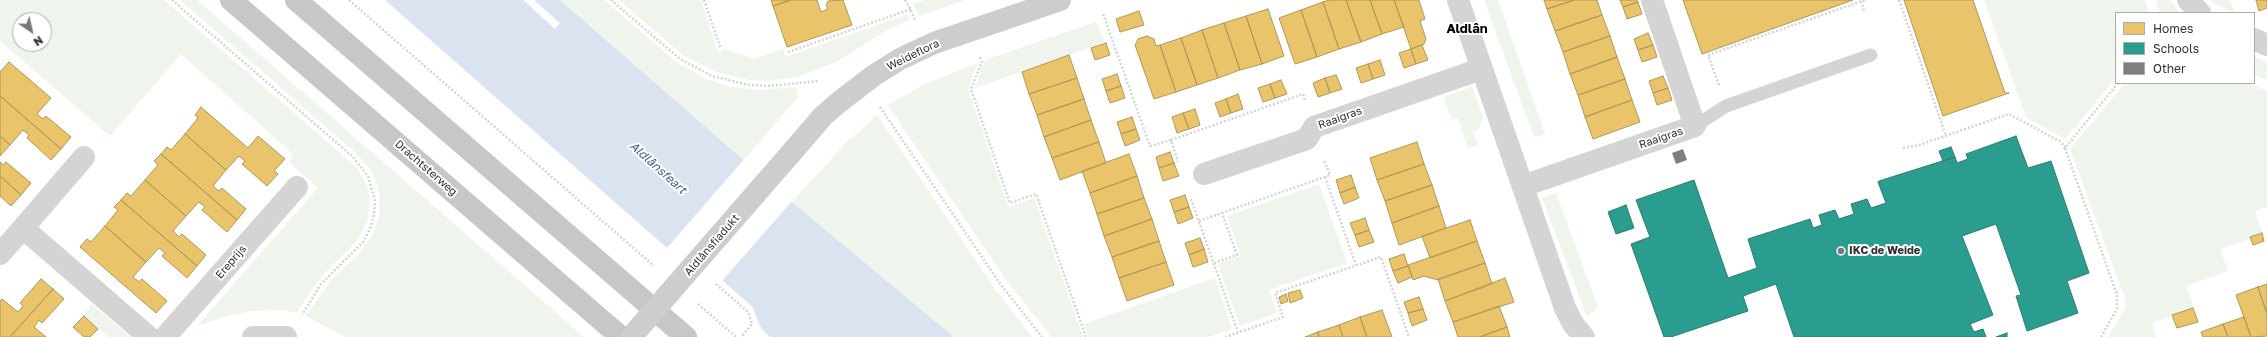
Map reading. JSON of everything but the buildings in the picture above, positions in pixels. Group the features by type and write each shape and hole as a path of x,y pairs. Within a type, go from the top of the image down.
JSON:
{"main road":[{"name":"Drachtsterweg","path":"231,0 621,337"},
{"path":"296,0 686,337"}],"street":[{"name":"Weideflora","path":"792,152 823,116 838,103 873,76 900,59 934,43 1060,0"},
{"path":"1458,0 1565,308 1576,335"},
{"name":"Raaigras","path":"1523,186 1695,126 1652,0"},
{"path":"2188,0 2199,12"},
{"path":"2255,39 2267,45"},
{"name":"Raaigras","path":"1204,174 1307,139 1314,127 1481,69"},
{"name":"Aldlânsfiadukt","path":"631,337 792,152"},
{"path":"0,254 84,157"},
{"name":"Ereprijs","path":"165,337 297,187"},
{"path":"23,228 149,337"},
{"path":"253,337 286,337"}],"lane":[{"path":"1695,126 1726,106 1871,55"}],"path":[{"path":"349,0 660,271"},
{"path":"611,0 680,59 712,76 732,82 761,86 822,81"},
{"path":"704,0 721,49"},
{"path":"905,0 911,9 916,23"},
{"path":"1899,0 1946,136"},
{"path":"1726,106 1708,55 1863,1 1864,11"},
{"path":"788,52 911,9"},
{"path":"1103,14 1150,146 1303,94 1307,108"},
{"path":"980,57 982,62 971,89 1010,203 1036,194 1086,337"},
{"path":"2065,148 2117,84"},
{"path":"879,106 1001,285 1042,337"},
{"path":"1903,148 1920,145 2008,114 2061,142 2065,148 2117,294 2117,309 2101,337"},
{"path":"1171,140 1180,167"},
{"path":"1199,221 1330,175 1323,155"},
{"path":"1325,177 1356,265"},
{"path":"1190,194 1238,332"},
{"path":"1214,263 1236,255 1222,213"},
{"path":"1225,337 1283,317 1275,293 1381,257 1409,337"},
{"path":"718,286 748,312 752,324 742,337"},
{"path":"695,302 736,337"}],"shaded area":[{"path":"0,0 164,0 357,168 368,187 370,198 368,220 357,241 325,273 308,295 297,313 280,310 251,311 228,316 197,326 318,188 289,162 293,154 181,54 110,136 13,52 52,52 52,12 12,12 12,51 0,41"},
{"path":"180,0 197,0 584,337 345,337 306,316 332,279 360,253 371,238 379,217 380,196 377,184 372,172 356,153"},
{"path":"560,0 604,0 676,62 706,79 730,87 760,90 796,87 798,97 744,160"},
{"path":"619,0 701,0 718,52 725,49 755,59 783,49 786,57 908,14 909,20 887,30 838,61 798,77 766,81 750,80 717,72 684,56"},
{"path":"924,0 965,0 919,16 913,4"},
{"path":"1484,0 1498,0 1545,134 1534,137"},
{"path":"1984,0 2145,0 2149,12 2115,12 2115,79 2065,139 2026,117"},
{"path":"2156,0 2170,0 2179,12 2160,12"},
{"path":"2210,0 2230,0 2235,12 2226,10"},
{"path":"1096,22 1105,42 975,88 985,60"},
{"path":"2255,56 2267,62 2267,80 2255,75"},
{"path":"978,63 968,89 1008,207 1034,198 1083,337 1051,337 1006,280 888,105 925,84"},
{"path":"2124,84 2250,84 2267,91 2267,207 2255,211 2263,235 2220,249 2228,271 2186,286 2194,308 2152,323 2156,337 2108,337 2125,309 2126,301 2070,149"},
{"path":"1472,87 1483,118 1478,130 1473,132 1478,145 1468,148 1458,118 1452,120 1443,97"},
{"path":"877,115 995,289 1032,337 954,337 792,202 845,144"},
{"path":"1319,184 1347,263 1269,290 1277,313 1240,326 1218,264 1241,256 1227,216"},
{"path":"1556,193 1598,307 1587,317 1542,198"},
{"path":"1215,278 1232,329 1209,337 1089,337 1084,324"},
{"path":"92,304 130,337 109,337 83,315"}],"water":[{"name":"Aldlânsfeart","path":"385,0 560,0 792,202 954,337 770,337 761,328 752,306 679,243 667,248"}],"pier":[{"path":"523,0 534,0 560,23 555,29"},
{"path":"745,158 793,200 721,282 679,245 666,249"}],"place":[{"name":"IKC de Weide","path":"1841,251"}],"district":[{"name":"Aldlân","path":"1467,29"}]}
